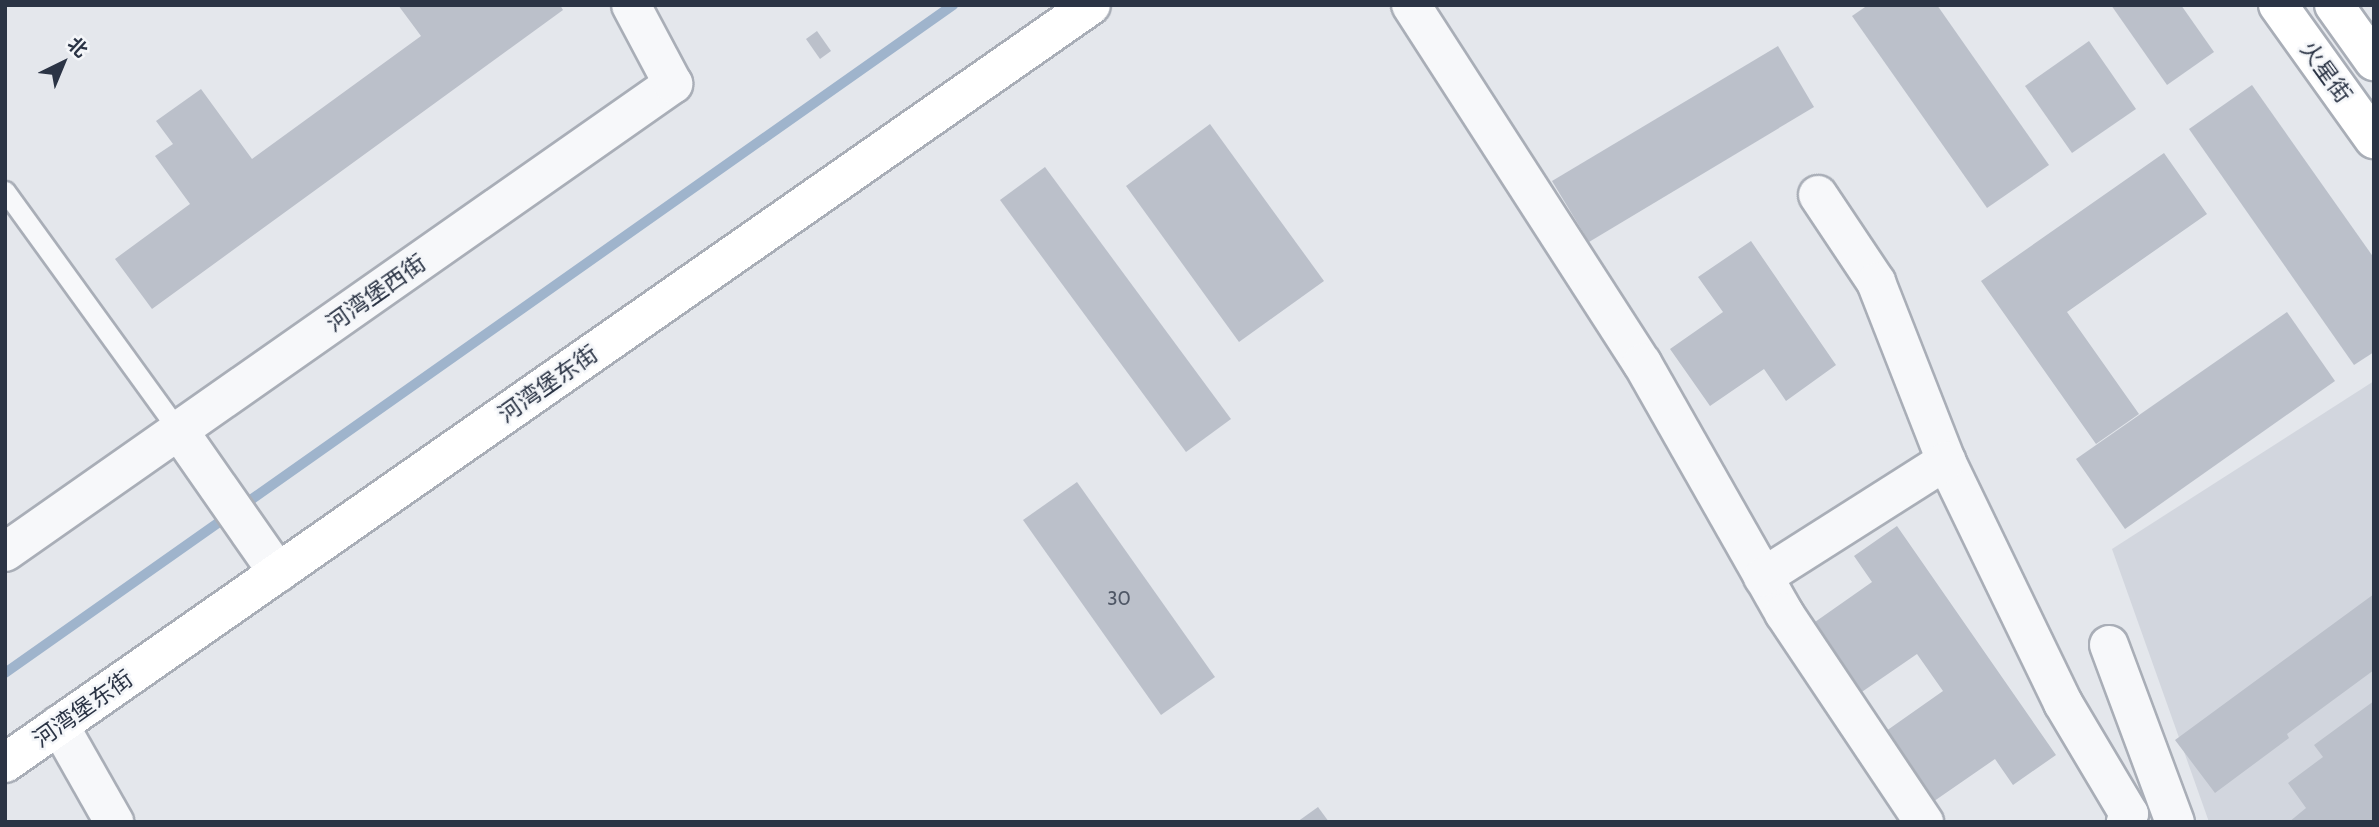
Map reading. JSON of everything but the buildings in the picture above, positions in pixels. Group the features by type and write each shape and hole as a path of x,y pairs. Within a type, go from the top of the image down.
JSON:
{"street":[{"name":"河湾堡西街","path":"5,552 673,84 631,5"},
{"name":"河湾堡东街","path":"5,763 1091,5"},
{"path":"1411,5 1642,362 1784,613 1924,822"},
{"name":"火星街","path":"2278,5 2374,139"},
{"name":"火星街","path":"2333,5 2374,61"},
{"path":"1818,195 1876,282 1946,461 2063,703 2129,814 2126,822"},
{"path":"179,431 278,573"},
{"path":"1763,576 1946,461"},
{"path":"2109,645 2175,822"},
{"path":"60,725 114,822"}],"lane":[{"path":"5,191 179,431"}],"shaded area":[{"path":"2374,381 2374,822 2209,822 2112,549"}],"waterway":[{"path":"5,673 953,5"}]}
